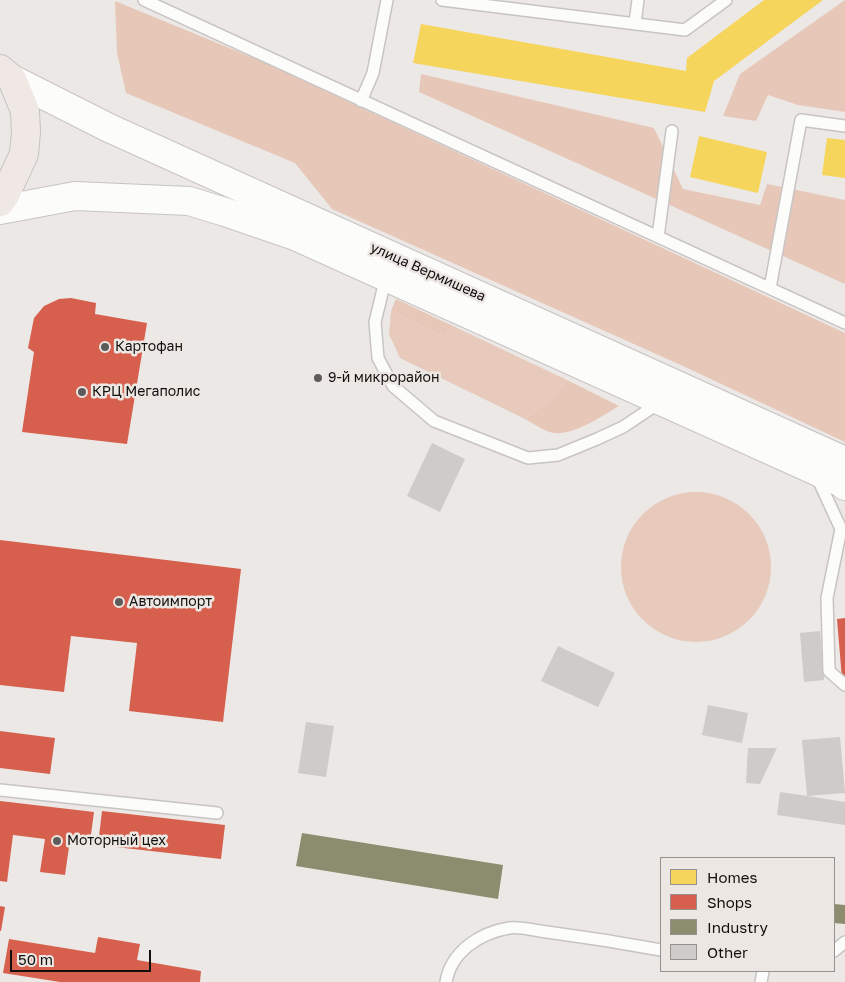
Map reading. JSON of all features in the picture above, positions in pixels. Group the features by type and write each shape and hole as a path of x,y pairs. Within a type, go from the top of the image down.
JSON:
{"main road":[{"path":"0,202 6,195 24,154 26,132 25,111 4,70"},
{"name":"улица Вермишева","path":"4,70 109,128 845,461"},
{"name":"улица Вермишева","path":"0,210 75,196 189,202 225,212 295,236 814,470 845,486"}],"lane":[{"path":"144,0 845,323"},
{"path":"361,101 374,73 387,0"},
{"path":"442,0 685,30 726,0"},
{"path":"635,23 638,0"},
{"path":"770,288 801,120 845,126"},
{"path":"658,237 672,131"},
{"path":"386,277 375,322 378,358 393,386 434,421 528,458 558,455 597,440 623,427 662,402"},
{"path":"814,470 843,531 827,598 829,671 845,685"},
{"path":"0,790 217,813"},
{"path":"446,982 448,969 462,949 494,932 511,928 595,938 660,950"},
{"path":"835,950 845,942"}],"shaded area":[{"path":"845,0 845,112 798,105 768,95 756,121 723,116 740,74"},
{"path":"115,1 261,61 845,333 845,442 683,366 332,209 295,163 126,93 117,53"},
{"path":"421,74 654,128 683,189 760,205 767,184 845,200 845,284 419,92"},
{"path":"396,299 453,326 444,337 391,311"},
{"path":"391,311 444,337 453,326 567,380 550,400 525,419 400,358 389,334"},
{"path":"567,380 619,406 588,424 562,433 547,431 525,419 550,400"},
{"path":"696,492 725,498 749,514 765,538 771,567 765,596 749,620 725,636 696,642 667,636 643,620 627,596 621,567 627,538 643,514 667,498"}],"building: Homes":[{"path":"764,0 823,0 714,81 705,112 413,63 421,24 686,71 687,58"},
{"path":"699,136 767,152 758,193 690,177"},
{"path":"827,138 845,140 845,178 822,175"}],"building: Shops":[{"name":"КРЦ Мегаполис","path":"71,298 96,303 95,314 147,323 127,444 22,432 34,352 28,348 34,318 44,306 59,299"},
{"name":"Автоимпорт","path":"0,540 241,569 223,722 129,711 137,643 71,636 64,692 0,685"},
{"path":"845,618 845,679 842,679 837,619"},
{"path":"0,731 55,738 50,774 0,768"},
{"name":"Моторный цех","path":"0,801 94,812 90,842 70,840 65,875 40,872 45,839 13,835 7,882 0,881"},
{"path":"102,811 225,825 221,859 98,845"},
{"path":"0,906 5,907 1,931 0,931"},
{"path":"98,937 140,944 137,960 201,971 200,982 60,982 3,973 9,939 95,953"}],"building: Industry":[{"path":"302,833 503,865 498,899 296,866"},
{"path":"835,904 845,905 845,924 835,923"}],"building: Other":[{"path":"432,443 465,459 440,512 407,496"},
{"path":"820,631 824,680 804,682 800,633"},
{"path":"558,646 615,673 598,707 541,681"},
{"path":"708,705 748,713 742,743 702,735"},
{"path":"306,722 334,726 326,777 298,773"},
{"path":"840,737 845,793 807,796 802,740"},
{"path":"748,748 777,748 760,784 746,783"},
{"path":"780,792 845,802 845,825 777,815"}],"place":[{"name":"Картофан","path":"105,347"},
{"name":"9-й микрорайон","path":"318,378"},
{"name":"КРЦ Мегаполис","path":"82,392"},
{"name":"Автоимпорт","path":"119,602"},
{"name":"Моторный цех","path":"57,841"}]}
